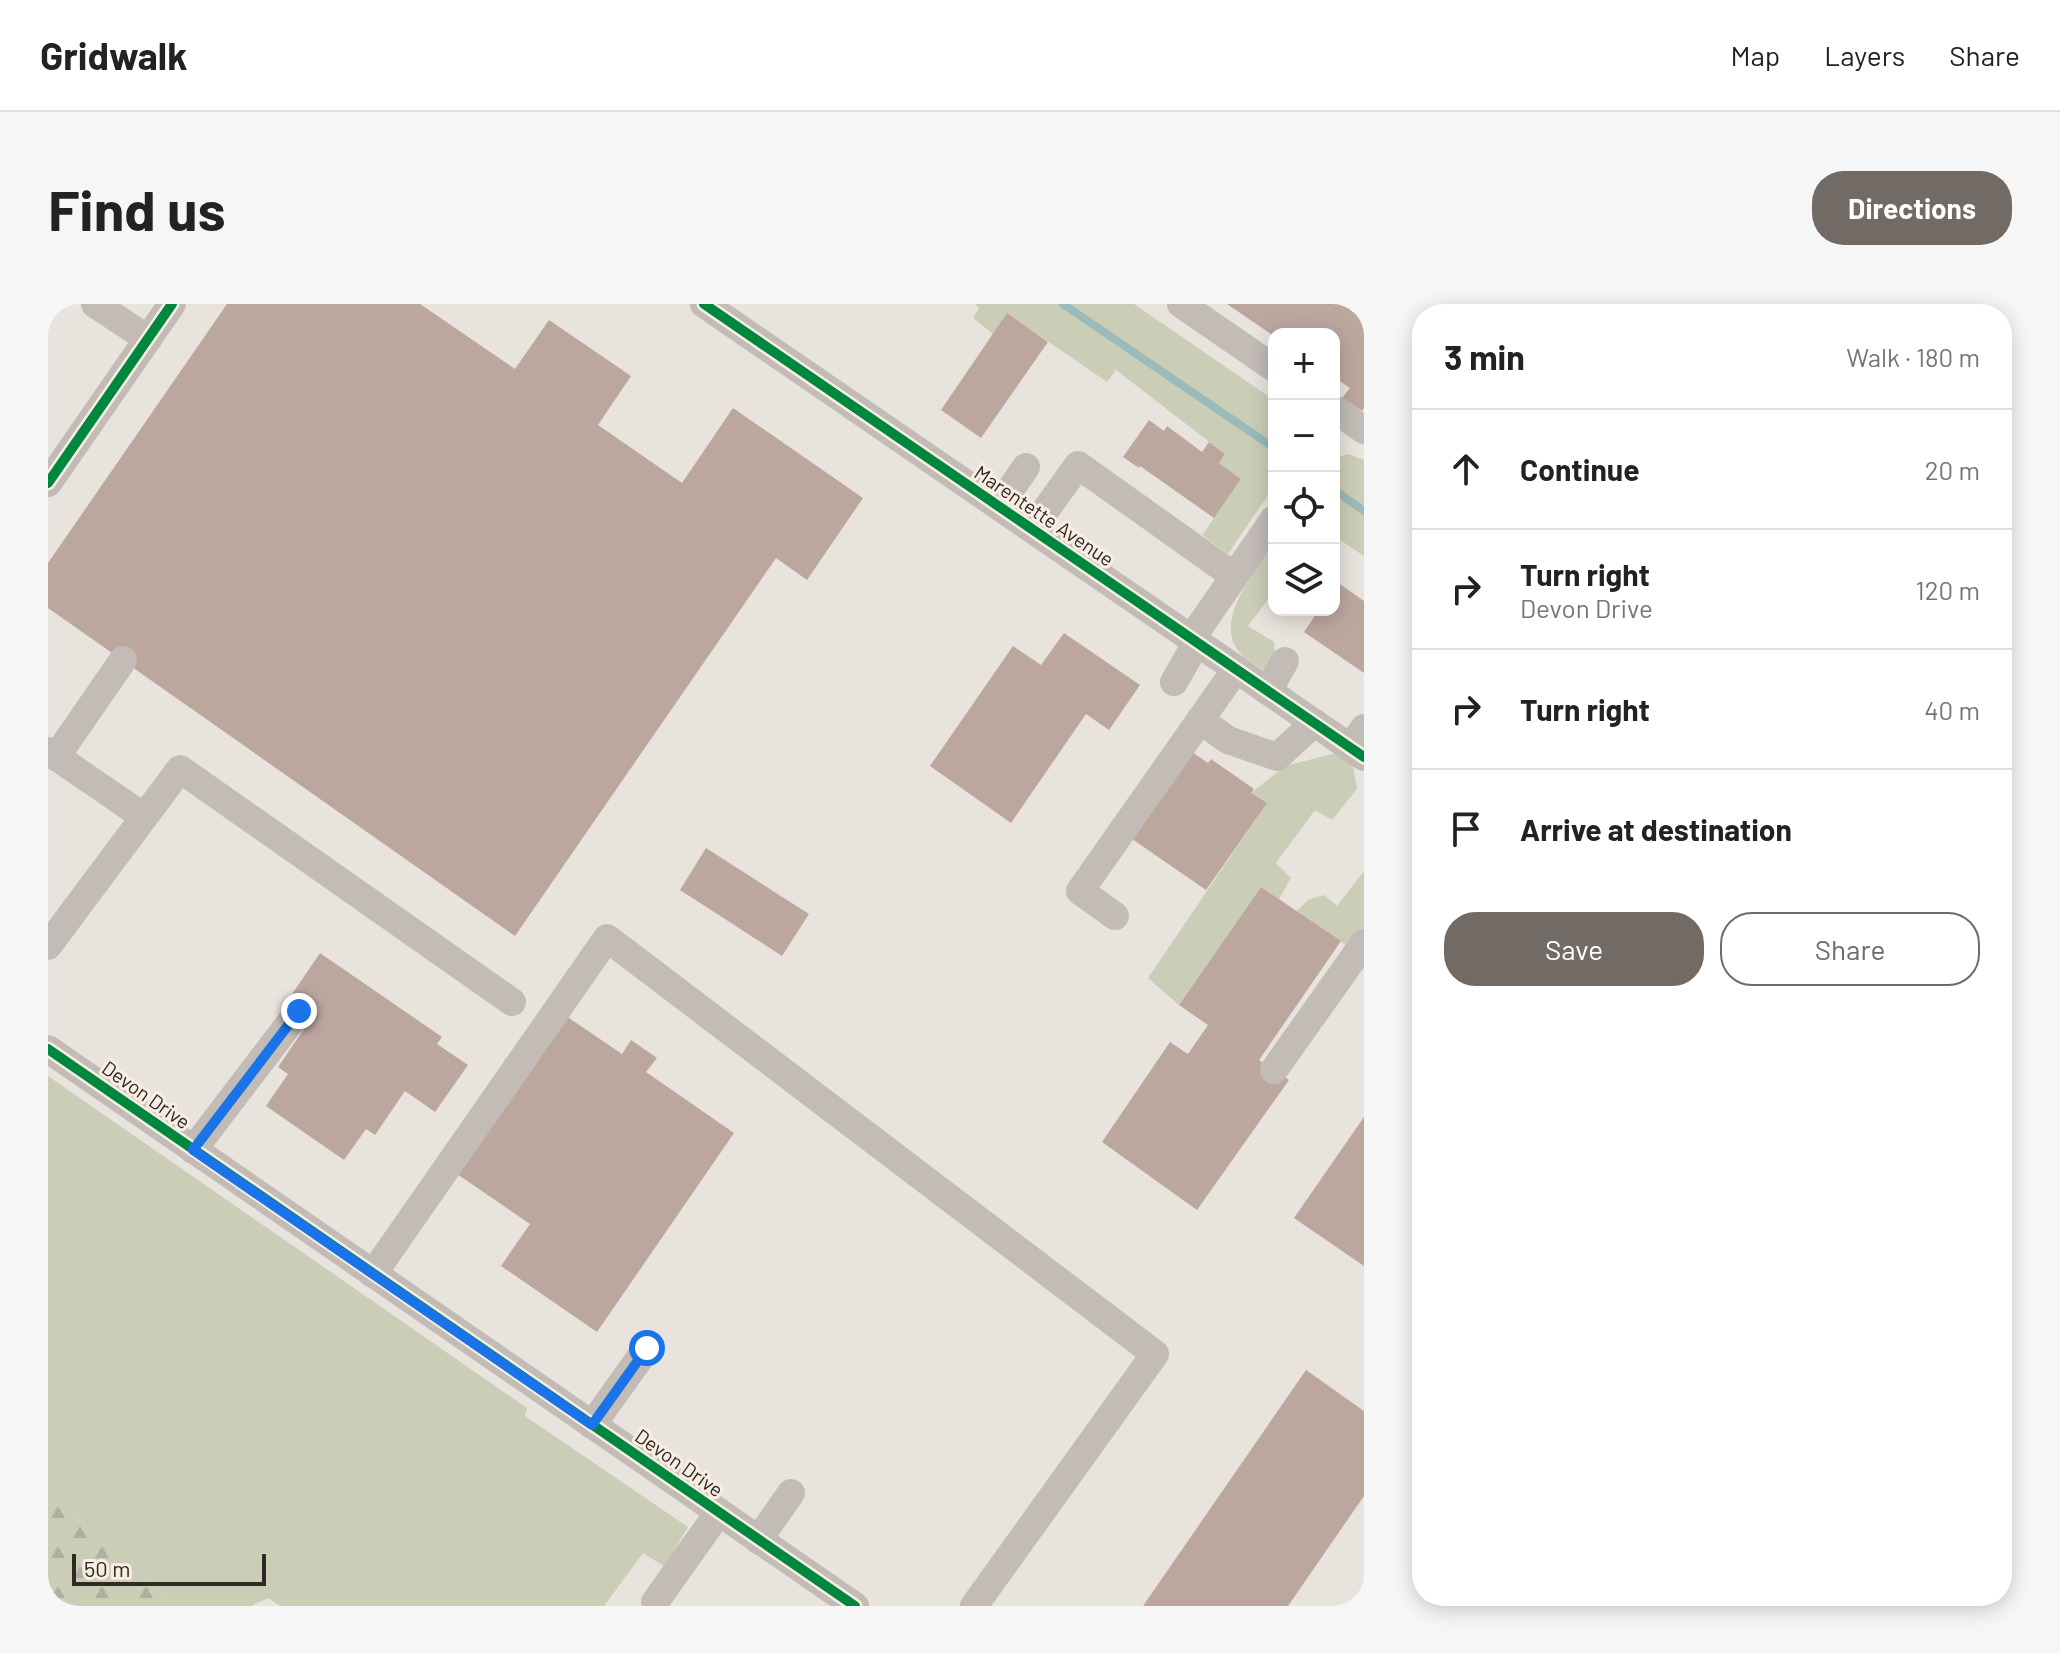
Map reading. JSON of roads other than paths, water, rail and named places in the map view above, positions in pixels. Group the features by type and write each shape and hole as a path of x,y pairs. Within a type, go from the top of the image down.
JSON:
{"street":[{"path":"95,304 148,339"},
{"path":"49,479 172,304"},
{"name":"Marentette Avenue","path":"704,304 1314,723 1359,744"},
{"path":"1181,304 1268,364"},
{"path":"1032,529 1078,465 1234,576"},
{"path":"999,506 1026,467"},
{"path":"1174,682 1194,640 1268,528"},
{"path":"123,660 52,754 144,817"},
{"path":"1268,691 1285,661"},
{"path":"1115,916 1080,891 1236,669"},
{"path":"1200,720 1228,740 1277,757 1314,723"},
{"path":"48,946 180,769 512,1002"},
{"path":"373,1274 607,938 1155,1354 974,1606"},
{"path":"1274,1070 1364,943"},
{"path":"193,1150 299,1011"},
{"name":"Devon Drive","path":"48,1049 719,1512 839,1601"},
{"path":"592,1425 647,1348"},
{"path":"758,1540 791,1493"},
{"path":"655,1602 719,1512"}],"waterway":[{"path":"1063,304 1268,444"},
{"path":"1340,494 1364,511"}]}
